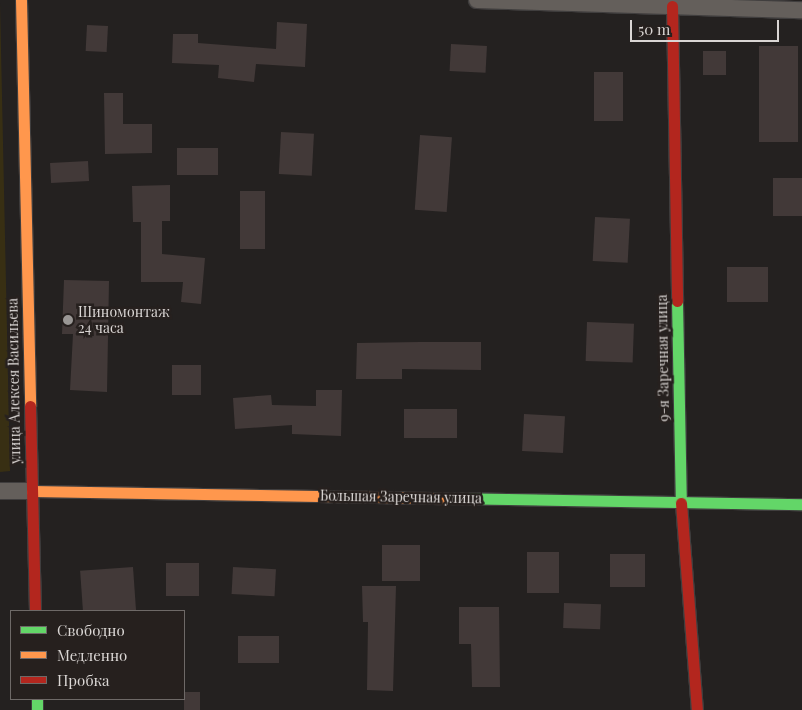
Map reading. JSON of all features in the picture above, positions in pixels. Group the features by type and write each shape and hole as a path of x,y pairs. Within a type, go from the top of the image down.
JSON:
{"street":[{"name":"улица Алексея Васильева","path":"21,0 35,610"},
{"path":"477,0 802,10"},
{"name":"9-я Заречная улица","path":"672,6 681,502 696,710"},
{"name":"Большая Заречная улица","path":"0,491 802,504"}],"shaded area":[{"path":"0,2 10,471 0,472"}],"building":[{"path":"277,22 307,24 305,67 256,64 254,82 218,78 219,65 172,63 173,34 198,34 198,43 276,49"},
{"path":"87,25 108,26 107,52 86,51"},
{"path":"451,44 487,46 486,73 450,71"},
{"path":"759,46 798,46 798,142 759,142"},
{"path":"703,51 726,51 726,75 703,75"},
{"path":"594,72 623,72 623,121 594,121"},
{"path":"104,93 123,93 123,124 152,124 152,153 105,154"},
{"path":"281,132 314,134 312,176 279,174"},
{"path":"420,135 452,137 447,212 415,210"},
{"path":"177,148 218,148 218,175 177,175"},
{"path":"88,161 89,181 51,183 50,163"},
{"path":"773,178 802,178 802,216 773,216"},
{"path":"170,185 170,221 162,221 162,254 205,258 201,304 181,302 183,282 141,282 141,222 133,222 132,186"},
{"path":"240,191 265,191 265,249 240,249"},
{"path":"595,217 630,219 628,263 593,261"},
{"path":"727,267 768,267 768,302 727,302"},
{"path":"64,280 109,281 107,392 70,390 73,334 62,334"},
{"path":"587,322 634,324 633,363 586,361"},
{"path":"481,342 481,370 402,369 402,379 356,379 357,343"},
{"path":"172,365 201,365 201,395 172,395"},
{"path":"316,390 342,390 341,436 292,434 292,425 235,429 233,398 271,395 272,405 316,406"},
{"path":"404,409 457,409 457,438 404,438"},
{"path":"524,414 565,416 563,453 522,451"},
{"path":"382,545 420,545 420,581 382,581"},
{"path":"527,552 559,552 559,593 527,593"},
{"path":"610,554 645,554 645,587 610,587"},
{"path":"166,563 199,563 199,596 166,596"},
{"path":"133,567 136,610 83,610 80,571"},
{"path":"233,567 276,569 275,596 232,594"},
{"path":"362,586 396,586 393,691 367,690 368,622 363,622"},
{"path":"564,603 601,604 600,629 563,628"},
{"path":"459,607 499,607 500,687 472,687 471,644 459,644"},
{"path":"238,636 279,636 279,663 238,663"},
{"path":"185,692 200,692 200,710 184,710"}],"traffic: fast":[{"path":"677,301 681,503"},
{"path":"446,498 802,504"},
{"path":"37,700 37,710"}],"traffic: slow":[{"path":"21,0 30,406"},
{"path":"32,491 446,498"}],"traffic: jam":[{"path":"672,6 677,301"},
{"path":"30,406 35,610"},
{"path":"681,503 697,710"}],"place":[{"name":"Шиномонтаж 24 часа","path":"68,320"}]}
